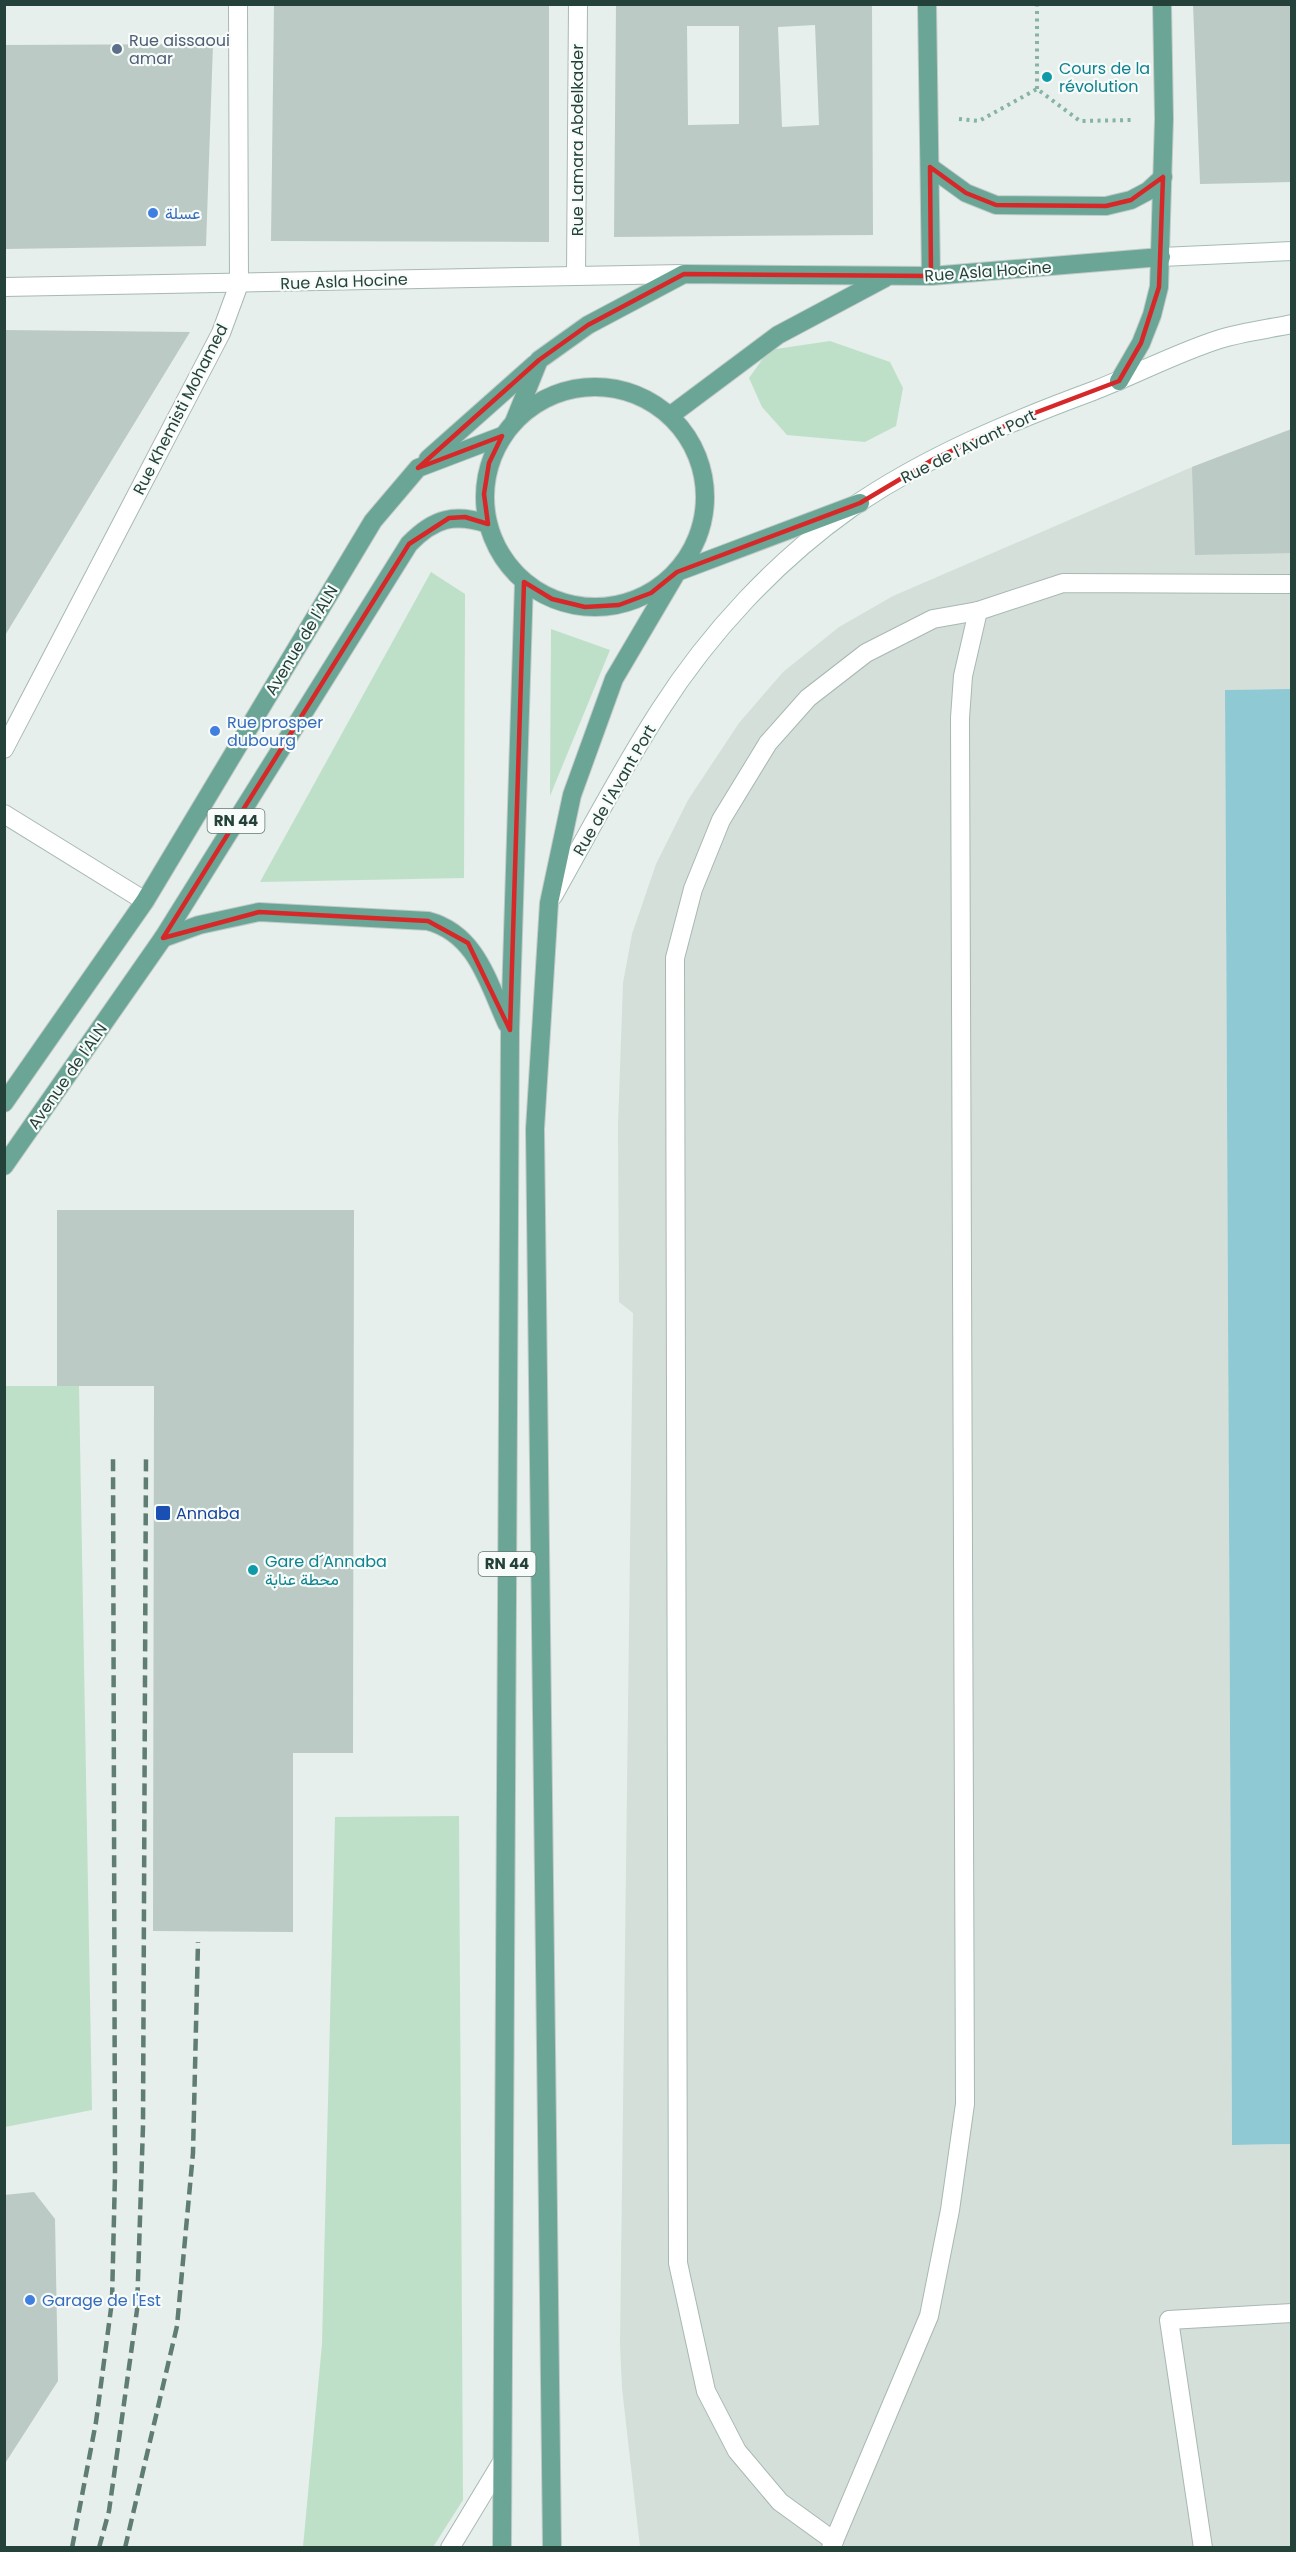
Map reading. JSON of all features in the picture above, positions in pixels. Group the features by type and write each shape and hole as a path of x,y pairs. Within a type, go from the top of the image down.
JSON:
{"main road":[{"path":"927,4 931,276"},
{"path":"1119,381 1141,343 1152,315 1159,287 1164,119 1162,4"},
{"path":"930,167 966,193 996,205 1106,206 1131,200 1148,191 1163,177"},
{"name":"Rue Asla Hocine","path":"418,468 539,360 588,325 684,274 931,276 1161,257"},
{"path":"671,416 778,335 887,277"},
{"path":"539,360 508,429 489,463 484,494 488,525 496,546 508,566 524,582 552,599 585,607 619,605 651,593 677,572 860,503"},
{"path":"508,429 541,400 574,388 609,387 642,396 671,416 692,443 704,475 706,510 697,543 677,572 614,679 572,795 549,903 535,1129 552,2547"},
{"name":"Avenue de l'ALN","path":"4,1103 145,901 373,521 418,468 508,429"},
{"name":"Avenue de l'ALN","path":"4,1166 163,938 409,544 420,532 449,518 465,517 488,525"},
{"name":"RN 44","path":"502,2547 510,1030 524,582"},
{"path":"163,938 199,925 258,912 428,921 443,925 468,943 510,1030"}],"street":[{"name":"Rue Khemisti Mohamed","path":"4,749 221,333 239,284 238,4"},
{"name":"Rue Lamara Abdelkader","path":"576,275 578,4"},
{"name":"Rue Asla Hocine","path":"1161,257 1292,251"},
{"name":"Rue Asla Hocine","path":"4,287 684,274"},
{"name":"Rue de l'Avant Port","path":"549,903 660,710 691,666 747,598 780,567 860,503 934,459 1024,417 1220,339 1292,324"},
{"path":"978,611 963,676 960,718 965,2104 950,2210 928,2316 833,2544 780,2502 737,2451 706,2391 678,2263 675,958 693,889 720,820 768,743 808,698 866,653 933,619 978,611 1063,583 1292,584"},
{"path":"4,814 145,901"},
{"path":"1203,2547 1169,2320 1292,2313"},
{"path":"450,2547 502,2462"}],"path":[{"path":"1037,4 1037,89"},
{"path":"928,117 979,121 1037,89"},
{"path":"1037,89 1080,121 1164,119"}],"highlighted area":[{"path":"930,167 966,193 996,205 1106,206 1131,200 1163,177 1159,287 1141,343 1119,381 1024,417 934,459 860,503 677,572 651,593 619,605 585,607 552,599 524,582 510,1030 468,943 428,921 259,912 163,938 409,544 449,518 465,517 488,524 484,494 489,463 502,436 418,468 539,360 588,325 684,274 931,276"}],"shaded area":[{"path":"1291,429 1291,689 1225,690 1232,2145 1291,2144 1291,2547 640,2547 622,2388 620,2344 633,1313 619,1302 618,1125 623,983 632,934 656,864 688,800 739,723 783,672 839,627 893,596 1192,467"}],"green space":[{"path":"830,341 890,362 903,388 896,426 865,442 787,435 762,407 749,378 769,350"},
{"path":"431,572 465,594 464,878 260,882"},
{"path":"551,629 610,650 550,796"},
{"path":"5,1386 79,1386 92,2110 5,2127"},
{"path":"459,1816 463,2500 433,2547 303,2547 322,2344 335,1817"}],"water":[{"path":"1291,689 1292,2144 1232,2145 1225,690"}],"building":[{"path":"274,4 549,4 549,242 271,241"},
{"path":"616,4 872,4 873,235 614,237","holes":["815,25 819,125 782,127 778,27","687,26 739,26 739,124 688,125"]},
{"path":"1193,4 1292,4 1292,182 1200,184"},
{"path":"213,44 206,246 4,249 4,45"},
{"path":"4,330 190,332 4,637"},
{"path":"1292,429 1292,553 1195,555 1192,467"},
{"name":"Gare d´Annaba محطة عنابة","path":"57,1210 354,1210 353,1753 293,1753 293,1932 153,1931 154,1386 57,1386"},
{"name":"Garage de l'Est","path":"34,2192 55,2219 58,2381 4,2465 4,2195"}],"railway":[{"path":"72,2548 96,2422 112,2301 115,2175 113,1454"},
{"path":"99,2548 109,2511 137,2310 143,2126 146,1456"},
{"path":"125,2548 177,2326 193,2153 198,1942"}],"place":[{"name":"Rue aissaoui amar","path":"117,49"},
{"name":"Cours de la révolution","path":"1047,77"},
{"name":"عسلة","path":"153,213"},
{"name":"Rue prosper dubourg","path":"215,731"},
{"name":"Annaba","path":"163,1513"},
{"name":"Gare d´Annaba محطة عنابة","path":"253,1570"},
{"name":"Garage de l'Est","path":"30,2300"}]}
